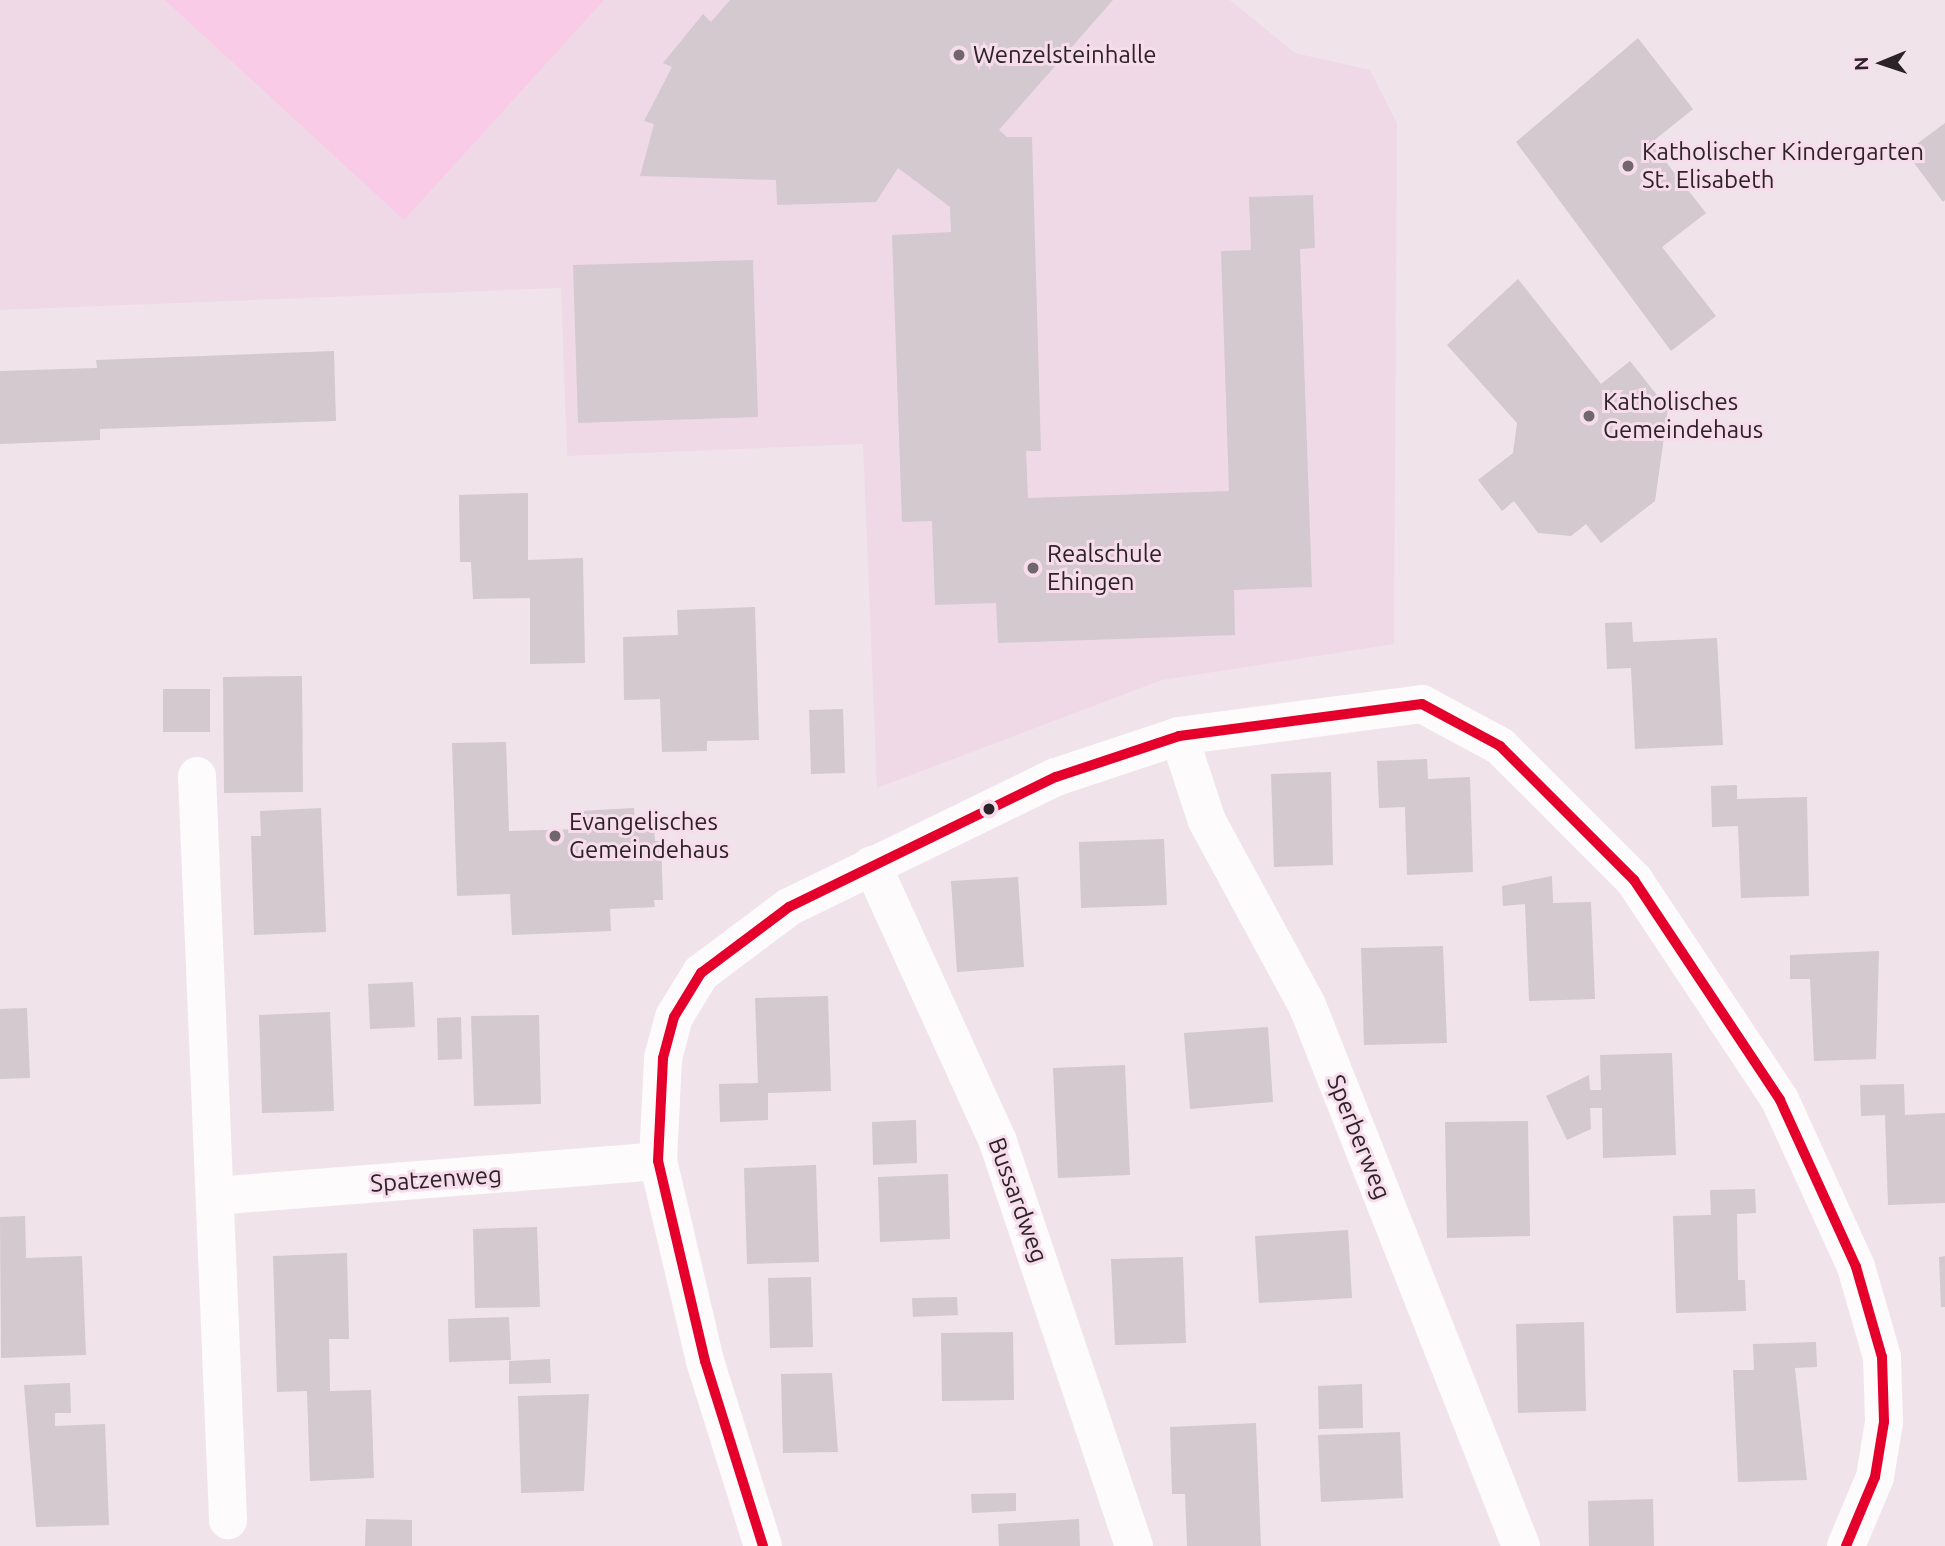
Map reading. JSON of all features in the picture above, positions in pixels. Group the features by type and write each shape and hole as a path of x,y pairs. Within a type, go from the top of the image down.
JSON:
{"street":[{"path":"763,1546 705,1361 658,1161 663,1058 674,1017 701,973 789,907 1019,792 1179,736 1422,704 1500,746 1650,897 1780,1100 1869,1301 1882,1357 1884,1422 1875,1477 1846,1546"},
{"name":"Sperberweg","path":"1179,736 1206,821 1307,1005 1521,1546"},
{"path":"197,776 229,1520"},
{"name":"Bussardweg","path":"872,865 998,1142 1134,1546"},
{"name":"Spatzenweg","path":"215,1196 658,1161"}],"shaded area":[{"path":"0,0 1230,0 1295,53 1370,70 1397,123 1394,644 1162,680 877,788 863,444 567,456 561,288 0,310"},
{"path":"165,0 604,0 404,220"}],"building":[{"path":"730,0 1113,0 999,130 1007,137 1032,137 1041,451 1026,451 1028,498 1229,491 1221,251 1251,250 1249,197 1313,195 1315,248 1300,249 1312,587 1234,590 1235,635 998,643 996,603 935,605 932,521 902,522 892,235 951,232 950,207 898,168 876,202 777,205 776,180 640,176 654,124 644,121 672,67 663,63 703,14 711,22"},
{"path":"1638,38 1693,109 1651,143 1706,213 1662,247 1716,316 1671,351 1516,142"},
{"path":"1945,123 1945,200 1943,202 1906,152"},
{"path":"753,260 758,417 578,423 573,265"},
{"name":"Katholisches Gemeindehaus","path":"1518,279 1601,384 1630,361 1668,409 1655,501 1601,543 1586,524 1571,536 1538,533 1514,501 1502,511 1478,480 1513,453 1517,423 1447,345"},
{"path":"334,351 336,421 100,429 100,440 0,444 0,371 97,368 96,360"},
{"path":"528,493 528,560 583,558 585,663 530,664 530,598 473,599 471,562 460,562 459,495"},
{"path":"755,607 759,740 707,741 707,751 662,752 660,699 624,700 623,637 678,635 677,610"},
{"path":"1632,622 1633,642 1717,638 1723,745 1635,749 1631,668 1607,669 1605,623"},
{"path":"302,676 303,792 224,793 223,677"},
{"path":"163,689 210,689 210,732 163,732"},
{"path":"843,709 845,773 811,774 809,710"},
{"name":"Evangelisches Gemeindehaus","path":"506,742 509,831 580,829 579,811 634,808 635,826 654,826 655,841 661,841 663,900 654,900 655,907 610,909 611,931 512,935 510,894 457,896 452,743"},
{"path":"1427,759 1428,779 1470,777 1473,872 1407,875 1405,807 1379,808 1377,761"},
{"path":"1331,772 1333,865 1274,867 1271,774"},
{"path":"1737,785 1737,799 1807,797 1809,896 1741,898 1738,826 1712,827 1711,786"},
{"path":"321,808 326,932 254,935 251,836 261,836 260,811"},
{"path":"1164,839 1167,905 1081,908 1079,842"},
{"path":"1552,876 1553,903 1591,902 1595,999 1529,1001 1525,904 1503,906 1502,886"},
{"path":"1018,877 1024,967 957,972 951,881"},
{"path":"1443,946 1447,1043 1364,1045 1361,948"},
{"path":"1879,951 1876,1059 1814,1061 1810,979 1790,979 1790,955"},
{"path":"413,982 415,1027 370,1029 368,984"},
{"path":"828,996 831,1091 768,1093 768,1120 720,1122 719,1084 758,1083 755,998"},
{"path":"27,1008 30,1078 0,1079 0,1009"},
{"path":"330,1012 334,1111 262,1113 259,1015"},
{"path":"539,1015 541,1104 474,1106 471,1016"},
{"path":"461,1017 462,1059 438,1060 437,1018"},
{"path":"1268,1027 1273,1102 1190,1109 1184,1033"},
{"path":"1672,1053 1676,1155 1603,1158 1602,1108 1590,1108 1591,1129 1567,1140 1546,1096 1589,1075 1590,1090 1601,1090 1600,1055"},
{"path":"1125,1065 1130,1175 1058,1178 1053,1068"},
{"path":"1904,1084 1905,1115 1945,1113 1945,1203 1888,1205 1885,1115 1861,1116 1860,1085"},
{"path":"916,1120 917,1163 873,1165 872,1122"},
{"path":"1528,1121 1530,1236 1447,1238 1445,1122"},
{"path":"816,1165 819,1262 747,1264 744,1168"},
{"path":"948,1174 950,1239 880,1242 878,1177"},
{"path":"1755,1189 1756,1213 1737,1214 1738,1280 1745,1280 1746,1311 1676,1313 1673,1216 1711,1215 1710,1190"},
{"path":"25,1216 26,1258 82,1256 86,1355 1,1358 0,1217"},
{"path":"537,1227 540,1307 475,1308 473,1229"},
{"path":"1348,1230 1352,1298 1259,1303 1255,1236"},
{"path":"347,1253 349,1339 329,1339 330,1391 371,1390 374,1478 310,1481 307,1391 277,1392 273,1256"},
{"path":"1945,1256 1945,1307 1941,1307 1939,1257"},
{"path":"1183,1257 1186,1343 1115,1345 1111,1259"},
{"path":"811,1277 813,1347 770,1348 768,1278"},
{"path":"957,1297 958,1315 913,1317 912,1298"},
{"path":"509,1317 511,1360 449,1362 448,1319"},
{"path":"1584,1322 1586,1411 1518,1413 1516,1324"},
{"path":"1013,1332 1014,1400 942,1401 941,1333"},
{"path":"1816,1342 1817,1367 1795,1368 1807,1480 1738,1482 1733,1370 1754,1370 1753,1344"},
{"path":"550,1359 551,1383 509,1384 509,1361"},
{"path":"832,1373 838,1452 783,1453 781,1374"},
{"path":"70,1383 71,1413 55,1413 55,1426 105,1424 109,1525 36,1527 24,1385"},
{"path":"1362,1384 1363,1428 1319,1429 1318,1386"},
{"path":"589,1394 584,1491 521,1493 518,1396"},
{"path":"1256,1423 1261,1546 1187,1546 1185,1494 1172,1494 1170,1427"},
{"path":"1400,1432 1403,1498 1321,1502 1318,1435"},
{"path":"1016,1493 1016,1511 972,1513 971,1494"},
{"path":"1653,1499 1654,1546 1589,1546 1588,1501"},
{"path":"366,1519 412,1520 412,1546 365,1546"},
{"path":"1079,1519 1080,1546 999,1546 998,1524"}],"transit line":[{"path":"763,1546 705,1361 658,1161 663,1058 674,1017 701,973 789,907 1056,777 1179,736 1422,704 1500,746 1634,880 1780,1100 1856,1267 1882,1357 1884,1422 1875,1477 1846,1546"}],"place":[{"name":"Wenzelsteinhalle","path":"959,55"},
{"name":"Katholischer Kindergarten St. Elisabeth","path":"1628,166"},
{"name":"Katholisches Gemeindehaus","path":"1589,416"},
{"name":"Realschule Ehingen","path":"1033,568"},
{"name":"Evangelisches Gemeindehaus","path":"555,836"}]}
